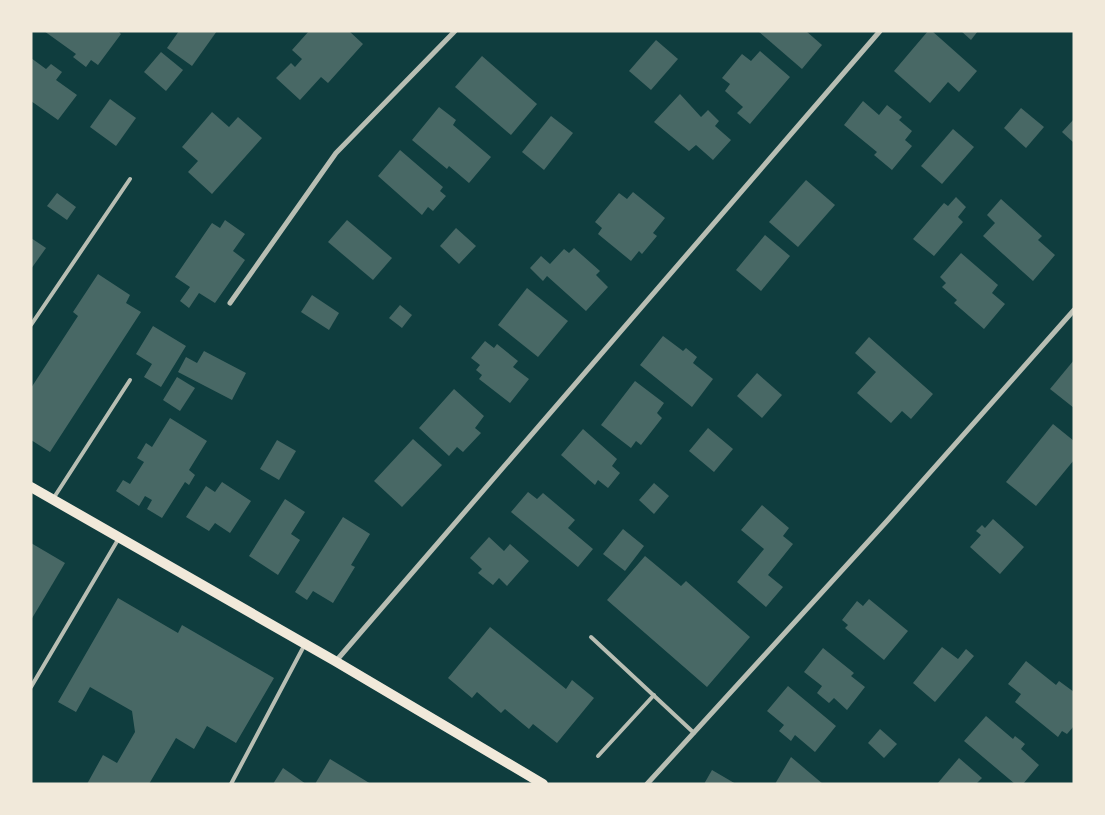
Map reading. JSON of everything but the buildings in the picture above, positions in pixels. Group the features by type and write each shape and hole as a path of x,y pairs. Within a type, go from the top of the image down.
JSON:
{"main road":[{"path":"31,487 306,644 543,784"}],"street":[{"path":"230,304 336,153 454,31"},
{"path":"335,661 880,31"},
{"path":"647,784 887,521 1074,310"}],"lane":[{"path":"31,324 130,179"},
{"path":"53,499 130,380"},
{"path":"31,687 120,538"},
{"path":"591,637 694,733"},
{"path":"232,784 306,644"},
{"path":"598,756 654,695"}]}
